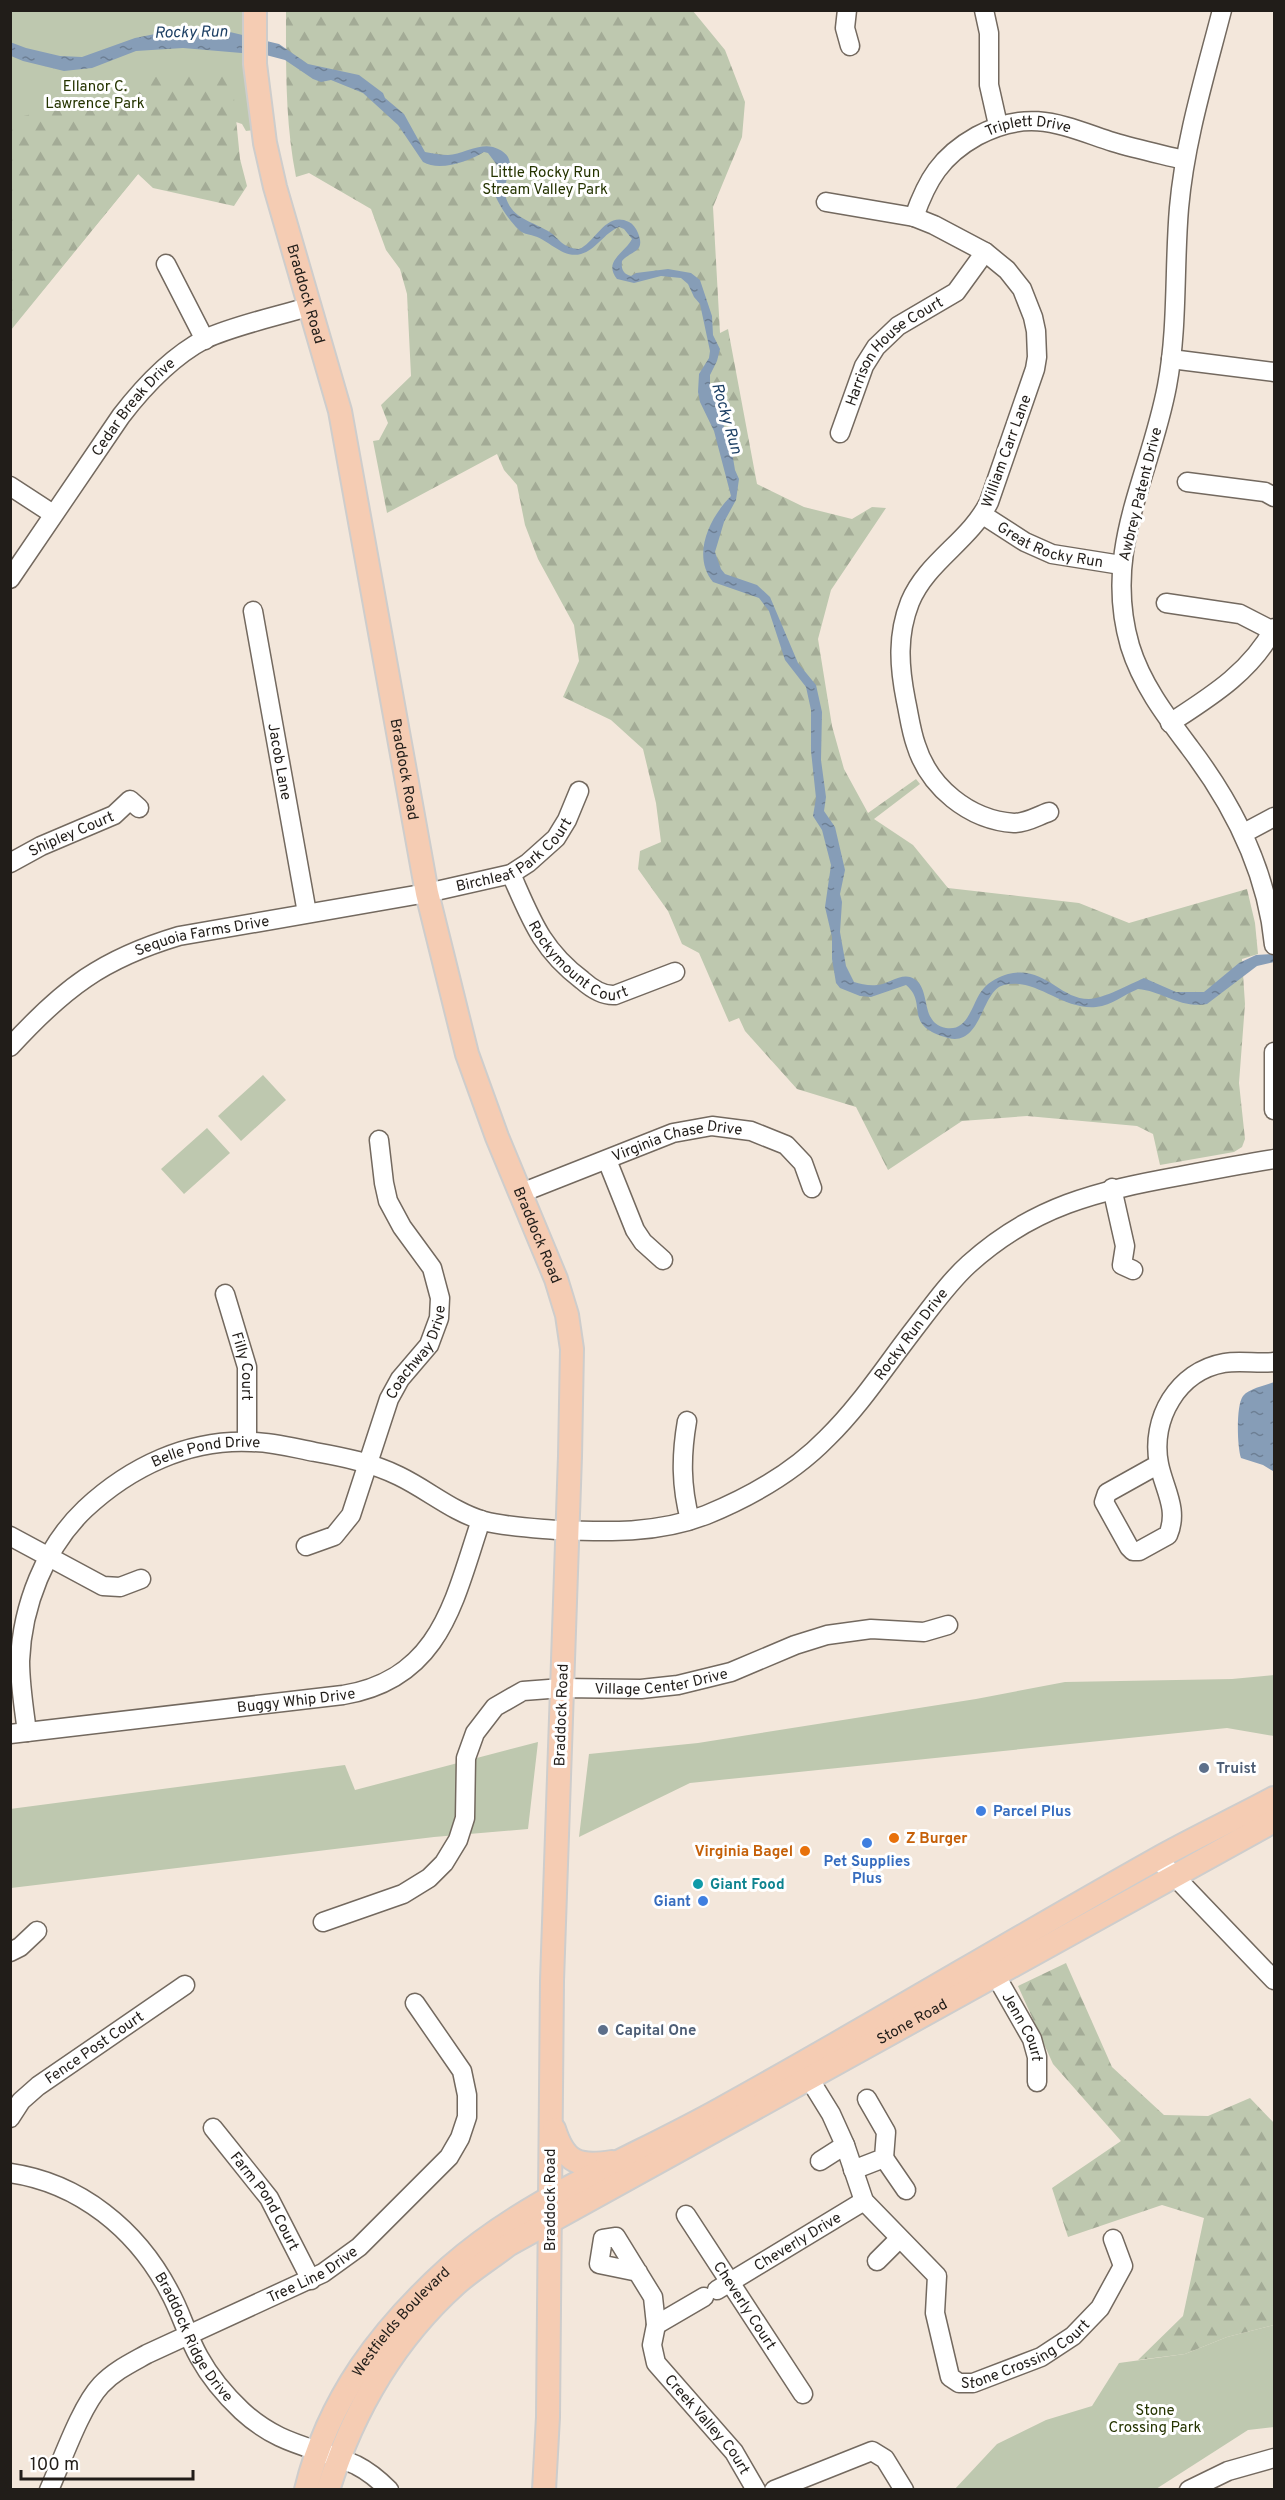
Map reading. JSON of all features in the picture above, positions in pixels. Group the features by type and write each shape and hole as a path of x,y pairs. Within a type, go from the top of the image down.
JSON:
{"main road":[{"name":"Braddock Road","path":"255,21 255,64 260,114 270,166 340,411 427,893 467,1054 497,1137 556,1280 570,1334 572,1367 550,2116 548,2417 544,2490"},
{"name":"Stone Road","path":"550,2223 1157,1858 1275,1798"},
{"name":"Stone Road","path":"551,2198 720,2110 996,1976 1174,1875 1275,1821"},
{"path":"550,2116 562,2149 571,2160 592,2165 622,2161"},
{"name":"Westfields Boulevard","path":"306,2490 316,2452 355,2372 415,2301 476,2247 551,2198"},
{"name":"Westfields Boulevard","path":"328,2490 347,2436 373,2386 417,2323 457,2283 508,2245 550,2223"}],"street":[{"path":"847,10 845,28 850,46"},
{"path":"984,10 989,41 988,85 998,125"},
{"name":"Awbrey Patent Drive","path":"1222,10 1184,160 1171,359 1167,387 1127,532 1121,565 1124,617 1140,674 1170,723 1215,784 1244,833 1265,893 1274,940"},
{"name":"Triplett Drive","path":"914,217 923,190 938,167 963,144 998,125 1017,122 1053,123 1134,148 1184,160"},
{"name":"William Carr Lane","path":"826,202 914,217 959,237 985,252 1007,270 1022,289 1034,317 1037,345 1032,380 982,515 929,572 911,601 903,622 900,664 913,736 930,775 940,788 962,806 983,816 1015,823 1025,822 1049,813"},
{"name":"Harrison House Court","path":"840,433 864,366 876,347 898,326 956,292 985,252"},
{"path":"166,264 205,340"},
{"name":"Cedar Break Drive","path":"10,579 140,392 161,371 205,340 311,306"},
{"path":"1171,359 1275,372"},
{"path":"1187,482 1265,492 1275,497"},
{"path":"10,486 53,514"},
{"name":"Great Rocky Run","path":"982,515 1025,542 1052,554 1078,560 1121,565"},
{"path":"1166,603 1240,614 1274,630 1263,647 1221,690 1170,723"},
{"name":"Jacob Lane","path":"253,612 307,913"},
{"name":"Birchleaf Park Court","path":"427,893 511,874 528,863 556,838 567,820 579,791"},
{"name":"Shipley Court","path":"10,863 41,846 134,804"},
{"path":"1244,833 1275,817"},
{"name":"Rockymount Court","path":"511,874 542,941 556,958 592,989 608,996 615,995 675,972"},
{"name":"Sequoia Farms Drive","path":"10,1047 63,993 126,955 179,936 427,893"},
{"path":"1275,1052 1275,1110"},
{"name":"Virginia Chase Drive","path":"521,1193 685,1130 712,1126 739,1128 765,1135 791,1149 803,1163 812,1188"},
{"name":"Coachway Drive","path":"306,1546 334,1536 351,1515 389,1399 400,1378 429,1346 437,1326 440,1308 439,1288 432,1268 402,1227 388,1201 380,1140"},
{"path":"607,1160 635,1230 643,1242 663,1260"},
{"name":"Rocky Run Drive","path":"567,1530 633,1531 665,1527 728,1505 779,1477 806,1459 830,1436 952,1281 988,1248 1018,1227 1049,1210 1112,1188 1275,1160"},
{"path":"1112,1188 1125,1246 1122,1264 1133,1270"},
{"name":"Filly Court","path":"225,1294 247,1367 247,1441"},
{"path":"1159,1464 1107,1493 1104,1502 1129,1547 1134,1551 1139,1551 1168,1535 1173,1521 1170,1496 1159,1464 1158,1431 1164,1412 1184,1382 1207,1367 1226,1362 1275,1362"},
{"path":"687,1421 682,1451 682,1482 690,1520"},
{"name":"Belle Pond Drive","path":"19,1733 23,1635 34,1588 50,1557 80,1514 102,1493 130,1474 157,1460 189,1449 247,1441 283,1445 368,1465 395,1474 450,1506 481,1520 532,1528 567,1530"},
{"name":"Buggy Whip Drive","path":"19,1733 343,1695 364,1691 383,1683 417,1660 442,1629 452,1608 481,1520"},
{"path":"10,1536 103,1586 120,1587 141,1579"},
{"name":"Village Center Drive","path":"323,1922 403,1894 436,1872 452,1851 462,1828 467,1804 466,1758 475,1733 484,1719 505,1700 523,1691 562,1688 641,1689 678,1685 732,1672 795,1645 827,1635 871,1629 924,1632 948,1625"},
{"path":"1157,1858 1275,1980"},
{"path":"10,1952 21,1947 37,1931"},
{"name":"Jenn Court","path":"996,1976 1032,2039 1037,2057 1037,2082"},
{"name":"Fence Post Court","path":"10,2118 21,2101 38,2086 185,1985"},
{"name":"Tree Line Drive","path":"49,2490 90,2400 102,2383 122,2367 189,2334 311,2280 359,2247 449,2157 464,2130 467,2096 462,2072 415,2003"},
{"name":"Stone Crossing Court","path":"804,2071 831,2114 845,2145 864,2201 937,2276 935,2313 950,2377 959,2383 986,2380 1041,2357 1073,2336 1100,2308 1123,2266 1113,2239"},
{"path":"867,2099 886,2132 884,2158 906,2190"},
{"name":"Farm Pond Court","path":"213,2128 269,2198 311,2280"},
{"path":"820,2161 845,2145"},
{"path":"853,2169 884,2158"},
{"name":"Braddock Ridge Drive","path":"10,2173 55,2185 84,2199 113,2220 134,2240 155,2266 208,2373 243,2412 285,2441 364,2470 389,2490"},
{"name":"Cheverly Drive","path":"656,2325 864,2201"},
{"name":"Cheverly Court","path":"686,2215 717,2290 804,2394"},
{"path":"877,2261 899,2239"},
{"name":"Creek Valley Court","path":"638,2272 653,2297 656,2325 652,2345 656,2363 734,2452 756,2490"},
{"path":"774,2490 872,2451 885,2459 904,2490"},
{"path":"1189,2490 1228,2471 1275,2458"}],"green space":[{"name":"Ellanor C. Lawrence Park","path":"11,11 246,11 254,130 246,131 242,124 214,115 138,174 11,329"},
{"name":"Little Rocky Run Stream Valley Park","path":"286,11 693,11 725,50 745,102 742,137 713,207 720,333 728,329 757,484 804,507 852,519 872,507 886,508 831,590 818,639 832,726 844,769 868,813 916,779 920,784 874,819 913,845 948,888 1079,903 1129,923 1247,889 1255,923 1258,954 1242,959 1245,1004 1239,1083 1245,1139 1242,1147 1234,1152 1160,1165 1153,1134 1137,1126 1027,1116 962,1121 888,1170 856,1107 797,1089 745,1031 739,1018 729,1022 699,953 682,944 668,911 638,869 640,851 661,842 656,803 643,749 611,720 563,697 579,661 574,625 538,559 525,525 517,485 504,470 497,454 387,513 373,441 379,440 388,423 381,405 411,376 407,294 400,269 386,250 371,209 309,173 296,177 288,115"},
{"path":"231,68 240,159 247,186 234,206 153,188 138,174 11,330 11,119 65,106 84,97 108,105 124,103 138,87 163,74 173,72 194,70 201,75 206,91"},
{"path":"263,1075 286,1100 241,1141 218,1116"},
{"path":"207,1128 230,1153 184,1194 161,1169"},
{"path":"1274,1675 1274,1736 1227,1728 690,1783 579,1837 589,1754 698,1743 976,1699 1065,1682 1232,1679"},
{"path":"538,1742 528,1829 434,1837 11,1888 10,1809 345,1765 355,1790"},
{"path":"1066,1963 1112,2067 1164,2115 1208,2116 1250,2098 1274,2123 1274,2325 1227,2337 1185,2354 1138,2360 1183,2316 1204,2218 1162,2205 1068,2237 1052,2188 1121,2141 1053,2064 1018,1986"},
{"name":"Stone Crossing Park","path":"1274,2325 1274,2427 1248,2430 1156,2489 954,2490 997,2444 1046,2420 1092,2406 1119,2363 1185,2354 1227,2337"}],"water":[{"name":"Rocky Run","path":"230,32 279,44 308,64 359,75 383,93 385,98 404,114 425,152 448,155 488,146 503,152 510,163 505,191 513,211 552,233 568,247 579,249 585,246 607,224 621,219 633,225 640,239 639,248 622,261 622,269 626,274 631,276 636,273 668,269 691,273 700,280 712,316 713,335 720,349 710,375 710,387 731,446 739,479 736,500 724,522 715,552 725,574 757,585 770,597 798,663 816,685 822,712 821,760 826,797 824,811 835,827 845,870 840,894 842,902 840,932 846,966 854,982 877,985 901,977 911,977 921,985 932,1020 946,1028 954,1028 965,1020 986,986 995,979 1008,974 1021,972 1032,974 1078,998 1089,999 1109,994 1144,978 1176,992 1204,992 1239,963 1256,955 1274,954 1274,962 1257,966 1207,1004 1198,1005 1138,989 1108,1004 1083,1007 1027,985 1004,985 996,989 990,997 975,1027 959,1039 948,1038 925,1027 920,1021 916,999 906,985 871,997 860,996 840,988 836,983 832,959 832,937 825,907 831,865 822,830 813,816 816,798 811,751 811,710 806,687 785,660 769,611 759,598 713,582 704,560 703,548 710,525 731,496 714,431 700,402 699,374 709,358 710,351 700,304 688,284 681,278 661,276 634,283 617,279 613,273 613,262 632,239 624,229 619,227 591,249 574,255 562,252 540,238 522,232 514,225 497,200 492,181 496,175 497,165 488,153 484,152 463,162 446,166 423,162 398,125 363,93 331,80 321,82 313,79 285,60 266,55 183,48 136,51 92,68 64,71 11,56 10,42 60,56 82,57 135,38 160,33 186,36"},
{"path":"1274,1382 1273,1471 1241,1458 1238,1426 1239,1408 1243,1396 1254,1389"}],"place":[{"name":"Truist","path":"1204,1768"},
{"name":"Parcel Plus","path":"981,1811"},
{"name":"Z Burger","path":"894,1838"},
{"name":"Pet Supplies Plus","path":"867,1843"},
{"name":"Virginia Bagel","path":"805,1851"},
{"name":"Giant Food","path":"698,1884"},
{"name":"Giant","path":"703,1901"},
{"name":"Capital One","path":"603,2030"}]}
